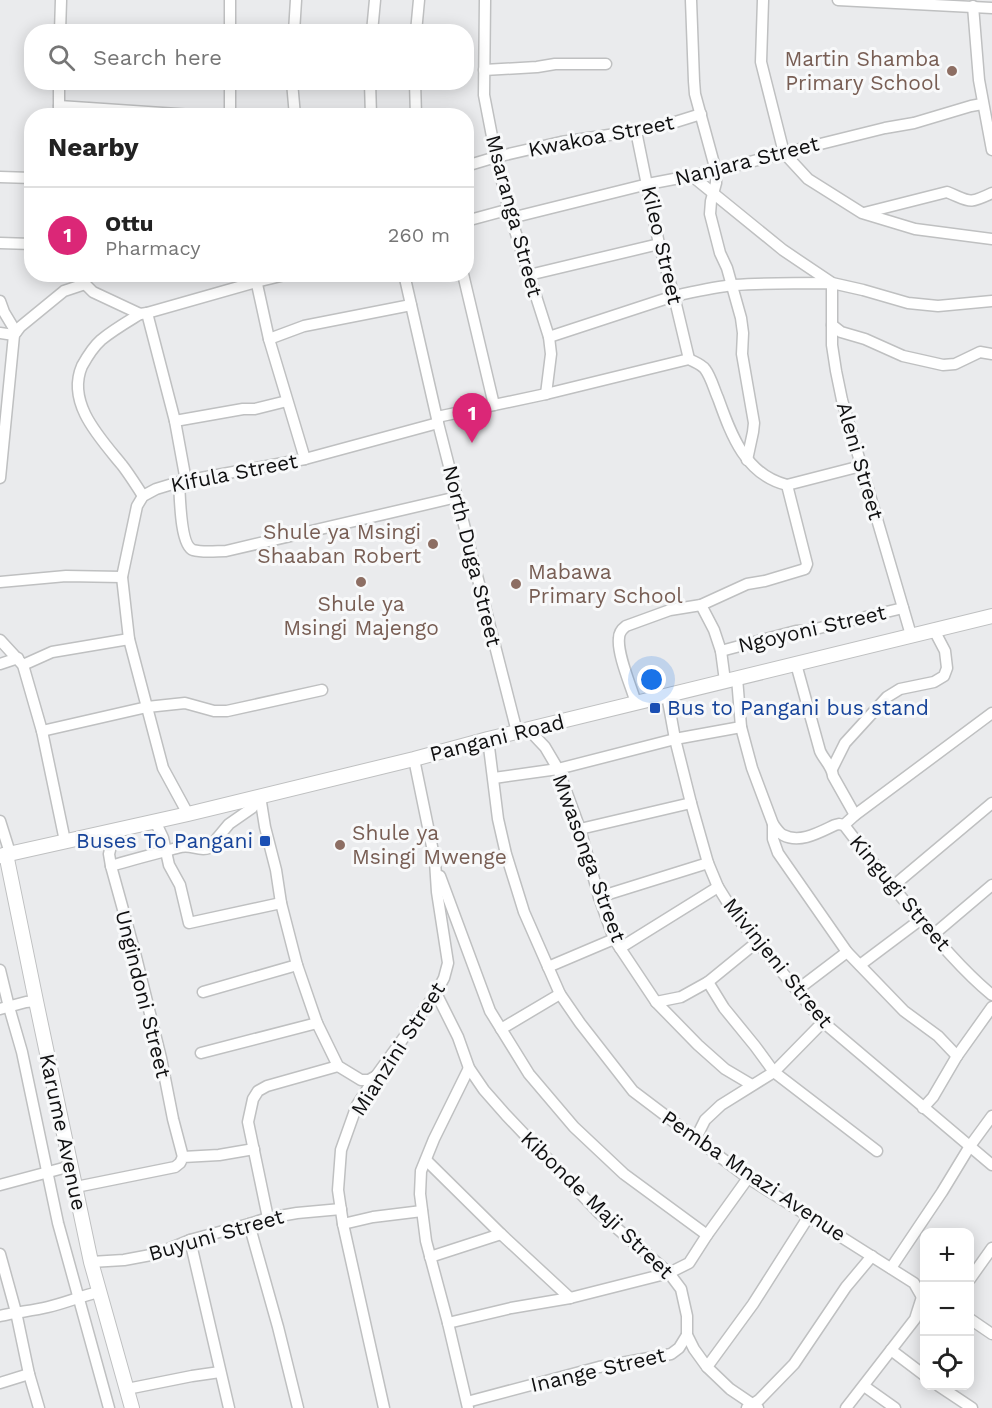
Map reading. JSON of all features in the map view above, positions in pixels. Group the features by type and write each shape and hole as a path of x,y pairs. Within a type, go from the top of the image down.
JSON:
{"main road":[{"name":"Pangani Road","path":"5,854 188,814 992,616"},
{"name":"Karume Avenue","path":"5,854 59,1168 76,1187 91,1262 88,1295 128,1389 132,1408"}],"street":[{"path":"60,24 61,0"},
{"path":"230,24 231,0"},
{"path":"294,24 296,0"},
{"path":"373,24 375,0"},
{"path":"417,24 419,0"},
{"name":"Msaranga Street","path":"486,0 484,95 510,214 549,337 551,354 546,394"},
{"path":"691,0 695,94 716,171 710,214 720,253 728,268 743,333 742,354 754,423 747,460"},
{"path":"763,0 761,62 784,153 808,179 862,213 915,229 992,239"},
{"path":"838,0 968,4 992,8"},
{"path":"968,4 982,104 992,150"},
{"path":"484,70 555,64 606,64"},
{"path":"59,90 59,108"},
{"path":"230,90 230,108"},
{"path":"293,90 294,108"},
{"path":"370,90 371,108"},
{"path":"415,90 416,108"},
{"name":"Nanjara Street","path":"474,220 716,171 885,128 914,123 982,104"},
{"name":"Kwakoa Street","path":"474,164 561,142 669,124 701,114"},
{"name":"Kileo Street","path":"636,131 659,244 689,359"},
{"path":"692,176 783,250 832,283"},
{"path":"0,177 24,178"},
{"path":"862,213 947,192 970,201 992,193"},
{"path":"0,244 24,244"},
{"path":"528,275 659,244"},
{"path":"0,333 15,333 64,291 79,282"},
{"path":"86,282 93,292 143,313"},
{"path":"143,496 89,423 79,398 79,374 86,358 100,340 143,313 242,282"},
{"path":"256,282 269,339 305,459"},
{"name":"North Duga Street","path":"406,282 457,497 523,731"},
{"path":"466,282 494,405"},
{"path":"549,337 674,296 732,285 832,283 908,303 938,306 992,301"},
{"name":"Aleni Street","path":"832,283 832,345 842,400 911,635"},
{"path":"0,301 15,333 1,449 0,478"},
{"path":"269,339 304,326 411,305"},
{"path":"143,313 175,421 182,482 182,525 187,544 195,551 226,551 457,497"},
{"path":"832,325 841,332 865,339 903,357 943,365 955,364 980,352 992,354"},
{"path":"689,359 704,367 731,435 747,460 762,473 787,485 861,466"},
{"name":"Kifula Street","path":"188,814 164,768 129,639 122,577 137,506 143,496 156,489 182,482 305,459 494,405 689,359"},
{"path":"175,421 255,409 287,401"},
{"path":"636,703 621,654 619,638 621,631 634,622 670,610 701,605 747,584 805,569 807,564 787,485"},
{"path":"0,582 66,576 122,577"},
{"name":"Ngoyoni Street","path":"701,605 714,630 731,680"},
{"name":"Ngoyoni Street","path":"721,651 796,631 811,630 903,608"},
{"path":"832,769 845,743 887,697 900,689 934,682 944,676 947,668 945,651 934,630"},
{"path":"0,664 80,646 129,639"},
{"path":"0,640 20,661 42,731 65,841"},
{"path":"796,664 820,751 832,769 833,776 855,815"},
{"path":"731,680 752,768 773,824 773,839 778,853 847,952 904,1011 938,1036 957,1056"},
{"path":"42,731 147,707 185,703 214,711 227,711 322,690"},
{"name":"Mivinjeni Street","path":"667,696 675,739 708,863 718,887 736,916 823,1022 992,1165"},
{"path":"844,825 992,713"},
{"path":"494,778 558,769 675,739 741,727"},
{"name":"Mwasonga Street","path":"523,731 544,747 558,769 580,829 599,897 617,944 656,1002 725,1069 752,1085"},
{"name":"Pemba Mnazi Avenue","path":"488,739 498,819 524,912 561,994 580,1023 633,1091 748,1178 914,1283 920,1293"},
{"name":"Mianzini Street","path":"384,1408 338,1190 341,1150 357,1105 436,993 444,978 448,963 437,892 435,861 414,759"},
{"path":"111,866 183,846 205,850 229,824 252,808 260,796"},
{"path":"260,796 281,903 297,965 317,1023 338,1066 361,1080 369,1080 376,1076"},
{"path":"580,829 691,803"},
{"path":"892,886 992,803"},
{"path":"0,821 5,854"},
{"path":"155,821 163,838 169,865 180,885 189,923 281,903"},
{"name":"Kingugi Street","path":"773,824 784,836 795,838 805,838 835,825 844,825 933,935 992,994"},
{"name":"Ungindoni Street","path":"115,831 109,854 111,866 161,1058 183,1158"},
{"path":"435,861 490,1011 529,1074 574,1126 624,1174 707,1235"},
{"path":"599,897 708,863"},
{"path":"933,935 992,885"},
{"path":"548,967 617,944 718,887"},
{"path":"860,965 920,920"},
{"path":"656,1002 681,997 708,982 757,942"},
{"path":"797,990 847,952"},
{"path":"203,992 297,965"},
{"path":"0,970 7,1007 59,1168 58,1223 88,1295 109,1408"},
{"path":"708,982 724,1008 774,1072 877,1151"},
{"name":"Kibonde Maji Street","path":"436,993 458,1037 469,1068 484,1090 598,1213 669,1273 681,1289 687,1316 687,1335 694,1349 707,1367 752,1407"},
{"path":"501,1029 561,994"},
{"path":"7,1007 31,1002"},
{"path":"923,1108 933,1097 957,1056 992,1007"},
{"path":"696,1138 705,1120 721,1105 774,1072 823,1022"},
{"path":"201,1053 317,1023"},
{"path":"268,1218 248,1122 253,1099 258,1091 267,1086 338,1066"},
{"path":"467,1405 426,1241 420,1194 421,1172 434,1139 469,1068"},
{"path":"891,1268 942,1192 969,1146 992,1116"},
{"path":"76,1187 175,1167 183,1158 254,1149"},
{"path":"426,1160 570,1298"},
{"path":"0,1185 59,1168"},
{"path":"448,1323 511,1308 570,1298 669,1273 689,1263 748,1178"},
{"name":"Buyuni Street","path":"91,1262 124,1260 156,1254 190,1240 268,1218 341,1209"},
{"path":"344,1224 373,1217 422,1211"},
{"path":"707,1367 753,1304 809,1216"},
{"path":"249,1224 298,1408"},
{"path":"430,1257 501,1234"},
{"path":"190,1240 229,1408"},
{"path":"974,1272 992,1248"},
{"path":"0,1254 39,1408"},
{"path":"752,1407 794,1364 846,1287 872,1256"},
{"path":"0,1316 45,1308 88,1295"},
{"path":"846,1408 915,1319 920,1306"},
{"path":"974,1322 992,1334"},
{"name":"Inange Street","path":"467,1405 599,1367 671,1354 679,1348 687,1335"},
{"path":"891,1350 920,1372"},
{"path":"128,1389 220,1372"},
{"path":"0,1383 29,1374"},
{"path":"864,1386 895,1408"},
{"path":"945,1390 972,1408"}],"place":[{"name":"Martin Shamba Primary School","path":"952,71"},
{"name":"Ottu","path":"472,443"},
{"name":"Shule ya Msingi Shaaban Robert","path":"433,544"},
{"name":"Shule ya Msingi Majengo","path":"361,582"},
{"name":"Mabawa Primary School","path":"516,584"},
{"name":"Bus to Pangani bus stand","path":"655,708"},
{"name":"Buses To Pangani","path":"265,841"},
{"name":"Shule ya Msingi Mwenge","path":"340,845"}]}
